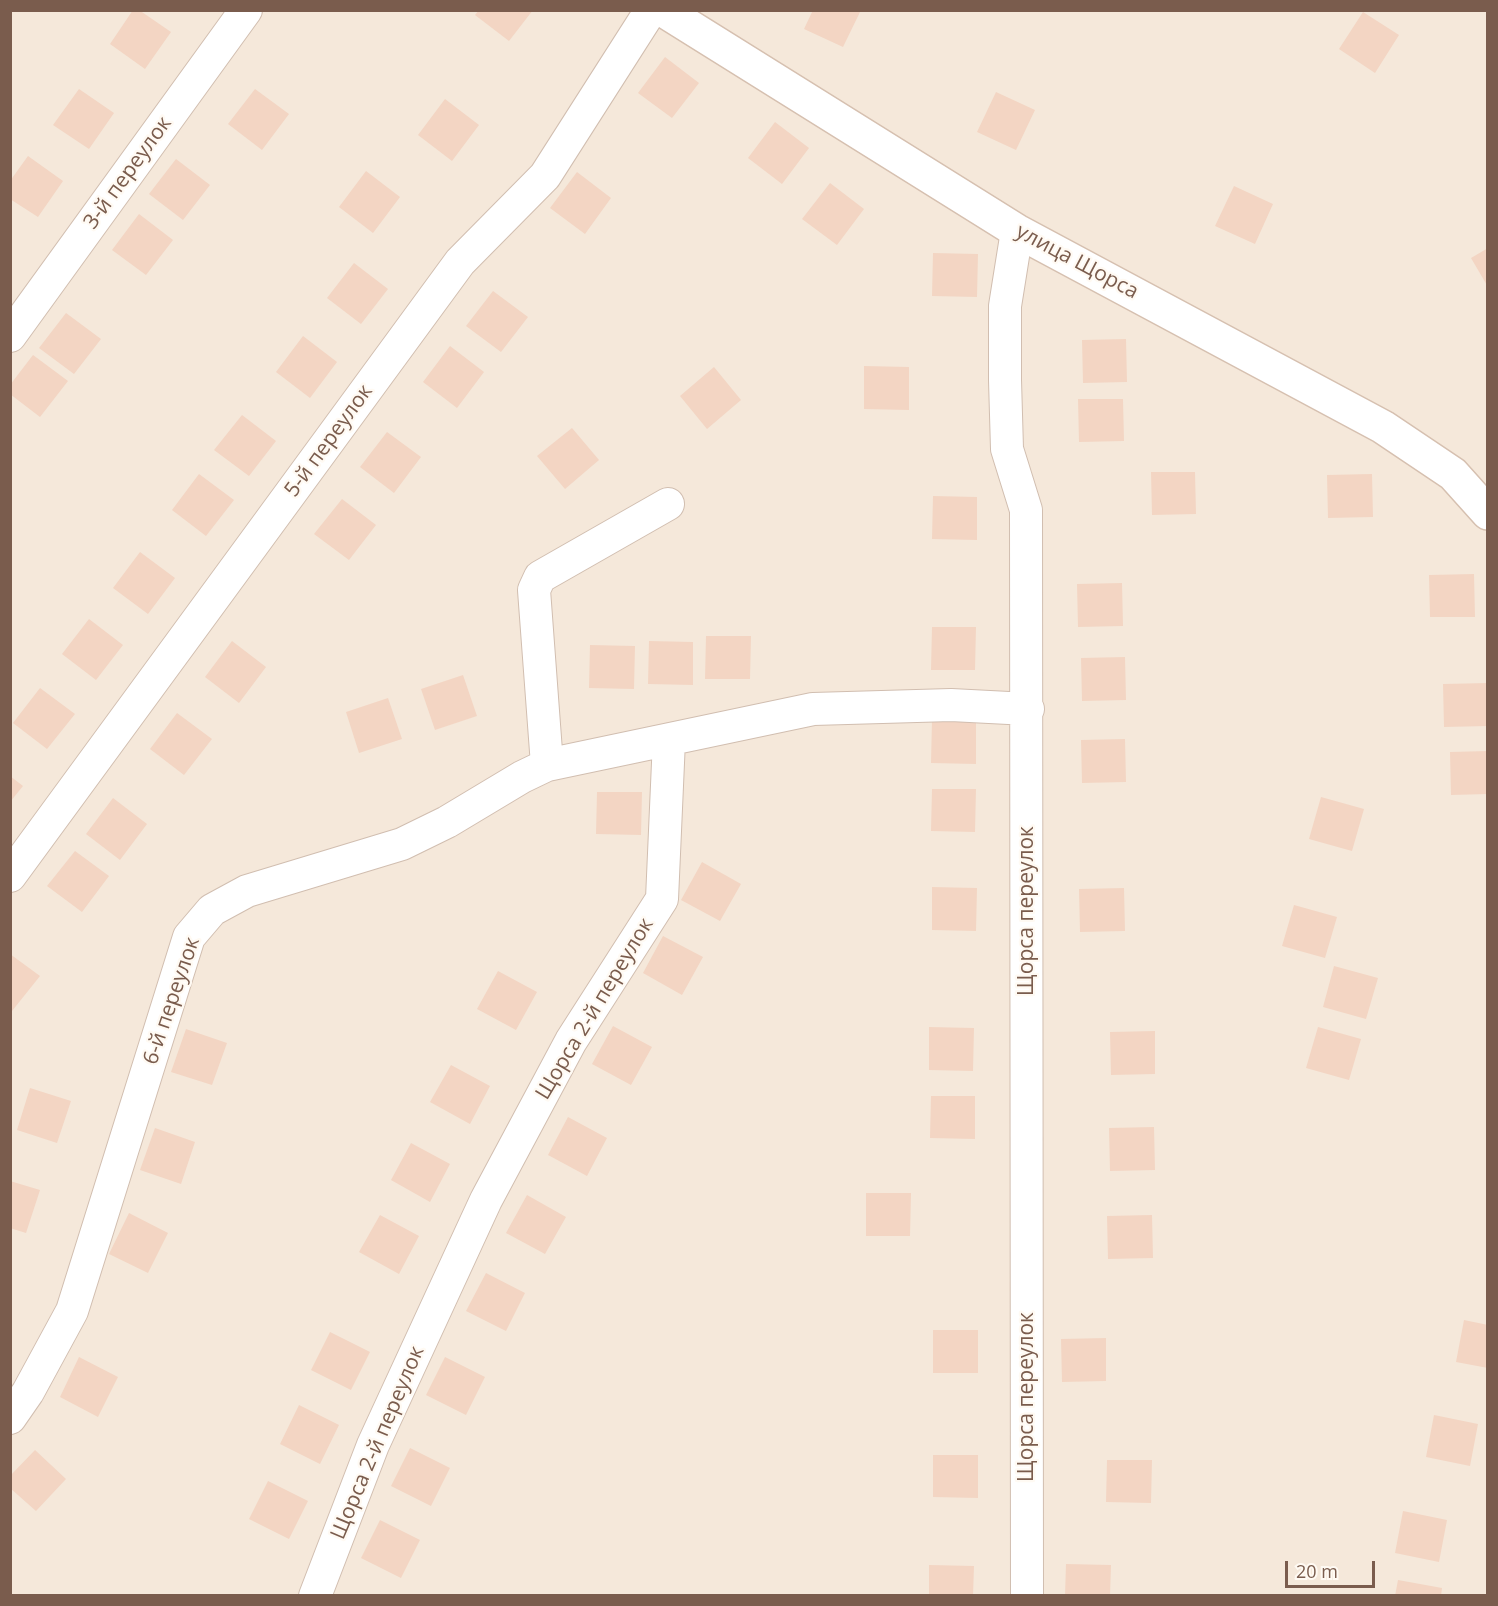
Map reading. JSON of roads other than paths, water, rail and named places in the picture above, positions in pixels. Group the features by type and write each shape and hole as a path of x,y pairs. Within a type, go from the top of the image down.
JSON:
{"street":[{"name":"3-й переулок","path":"10,336 246,10"},
{"name":"5-й переулок","path":"10,876 460,262 545,176 651,10"},
{"name":"улица Щорса","path":"663,10 1017,231 1383,427 1453,474 1488,513"},
{"name":"Щорса переулок","path":"1017,231 1005,306 1005,392 1007,450 1026,510 1028,709 1027,1596"},
{"path":"547,765 534,590 540,577 668,504"},
{"path":"669,740 813,709 951,705 1028,709"},
{"name":"6-й переулок","path":"10,1418 28,1392 72,1311 189,937 212,910 247,891 402,844 447,822 522,777 547,765 669,740"},
{"name":"Щорса 2-й переулок","path":"315,1596 373,1445 486,1200 571,1041 662,899 669,740"}]}
